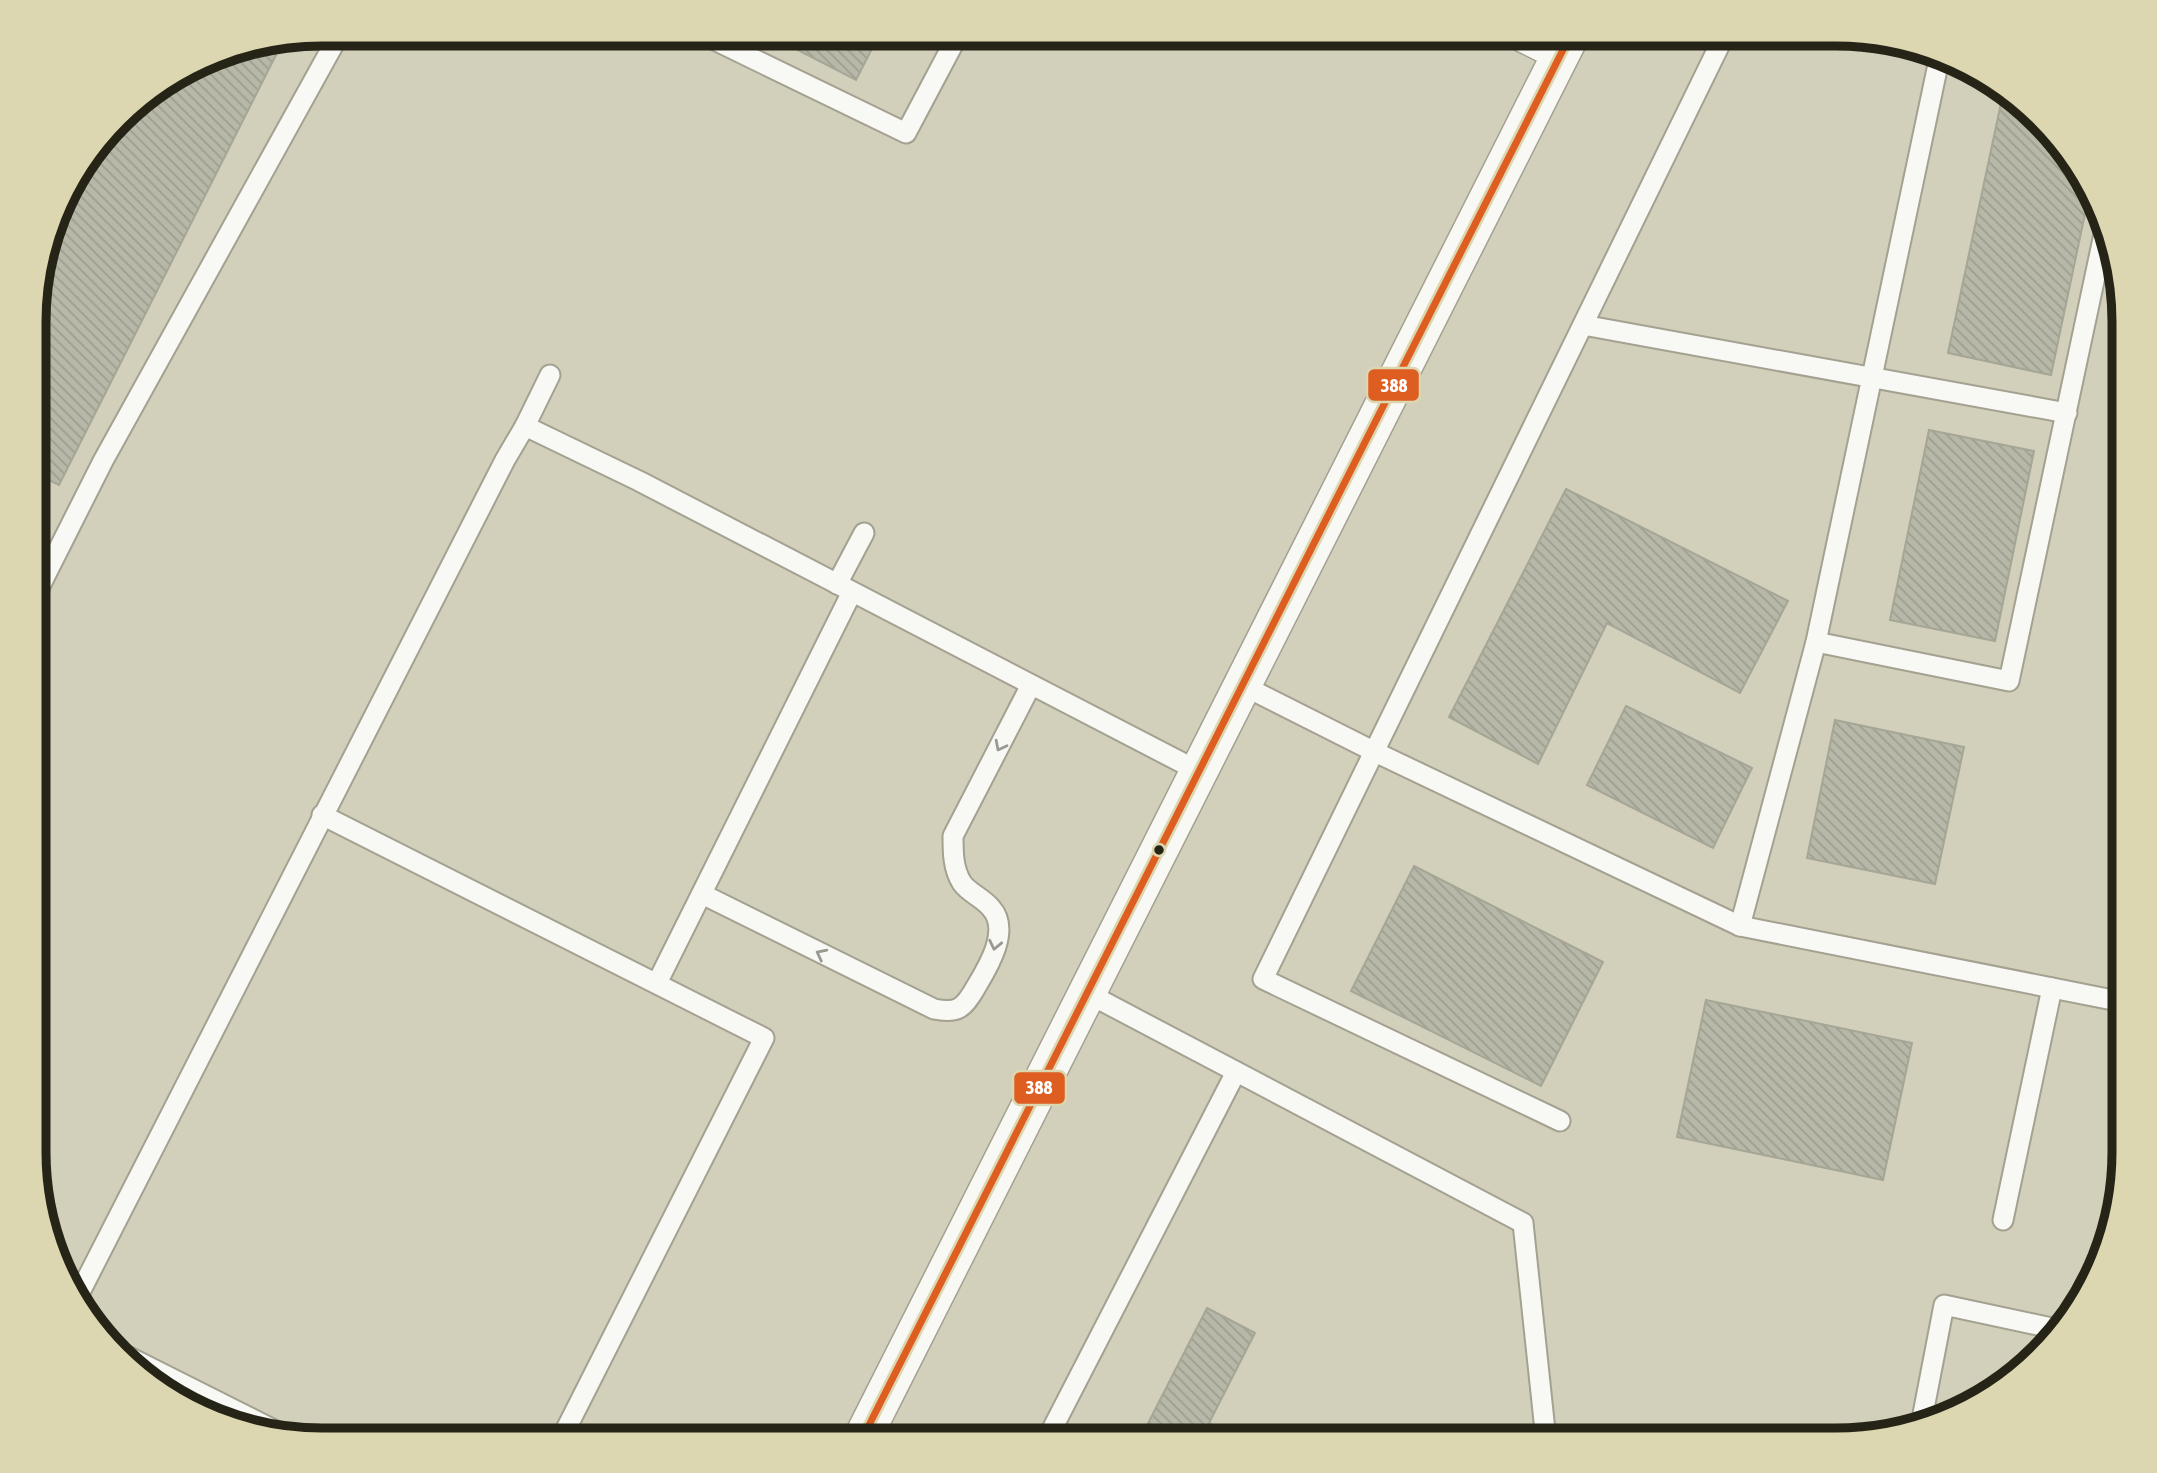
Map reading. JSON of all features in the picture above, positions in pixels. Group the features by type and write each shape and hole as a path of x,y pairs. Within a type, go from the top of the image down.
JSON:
{"street":[{"path":"868,1428 1564,46"}],"lane":[{"path":"46,574 103,461 333,46"},
{"path":"726,46 906,134 952,46"},
{"path":"1560,1121 1264,979 1719,46"},
{"path":"1740,926 1816,642 1938,66"},
{"path":"1816,642 2009,681 2101,247"},
{"path":"1583,326 2067,413"},
{"path":"82,1288 322,815 550,375"},
{"path":"524,426 639,481 1198,771"},
{"path":"657,983 702,894 844,588 864,533"},
{"path":"702,894 934,1009 949,1012 962,1007 991,961 998,943 998,928 993,909 962,884 952,856 953,836 1031,685"},
{"path":"1242,685 1375,752 1740,926 2112,1000"},
{"path":"322,815 764,1038 568,1428"},
{"path":"2003,1220 2052,988"},
{"path":"1087,993 1522,1223 1545,1428"},
{"path":"1053,1428 1236,1072"},
{"path":"1923,1413 1944,1305 2048,1326"},
{"path":"153,1369 250,1418"}],"building":[{"path":"790,46 873,46 856,80"},
{"path":"279,49 59,485 46,479 46,304 55,250 74,200 92,168 126,126 168,92 233,60"},
{"path":"2001,102 2031,126 2043,140 2065,168 2086,208 2051,375 1948,353"},
{"path":"1929,430 2034,451 1995,641 1890,620"},
{"path":"1566,489 1788,601 1740,693 1607,623 1538,764 1449,717"},
{"path":"1626,706 1752,768 1713,848 1587,785"},
{"path":"1835,720 1964,747 1935,884 1807,858"},
{"path":"1414,866 1603,962 1541,1086 1351,991"},
{"path":"1706,1000 1912,1043 1883,1180 1677,1137"},
{"path":"1207,1308 1255,1333 1209,1423 1219,1428 1146,1428"}],"transit line":[{"name":"388","path":"868,1428 1565,46"}]}
